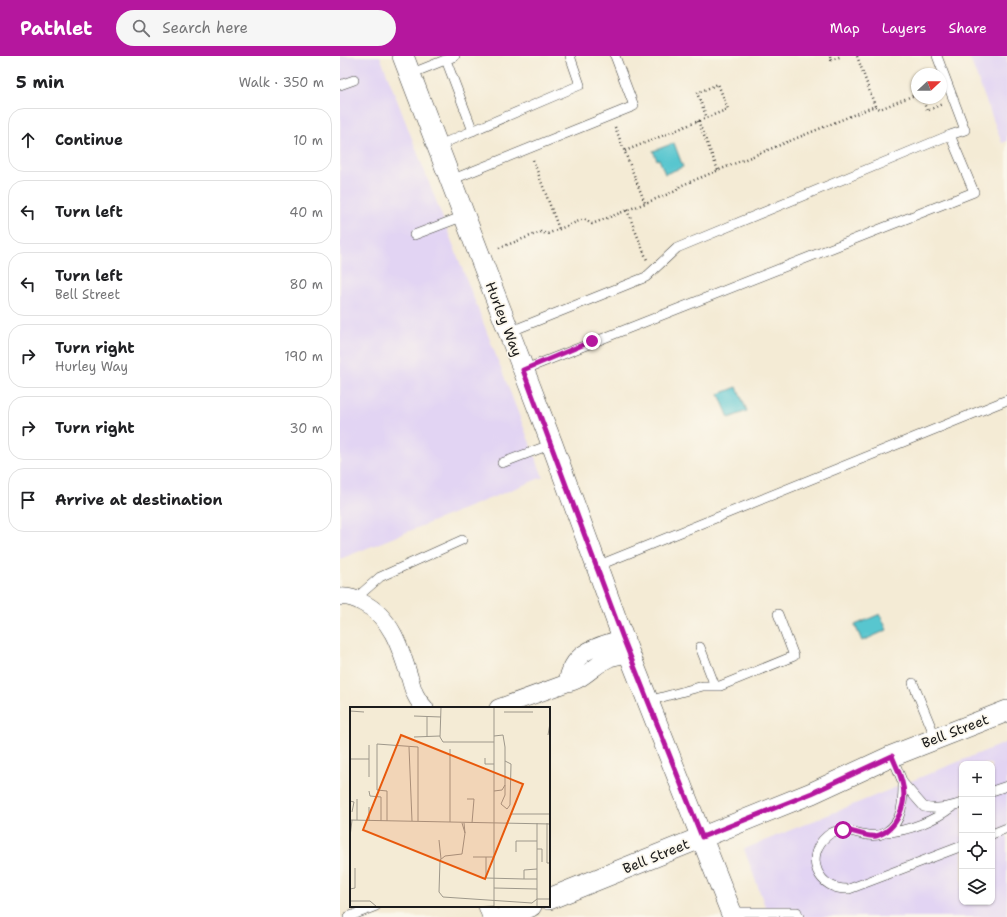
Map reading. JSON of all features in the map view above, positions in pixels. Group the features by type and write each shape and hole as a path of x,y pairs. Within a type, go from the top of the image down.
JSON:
{"street":[{"name":"Hurley Way","path":"406,65 552,444 626,646 732,914"},
{"path":"348,598 377,611 392,631 416,698 424,707"},
{"path":"501,707 567,683 569,669 578,658 595,647 626,646"},
{"name":"Bell Street","path":"550,899 812,793 892,756 1007,711"},
{"path":"487,907 491,917"},
{"path":"504,917 529,907"}],"lane":[{"path":"406,65 446,60 455,56"},
{"path":"437,146 580,85 570,56"},
{"path":"451,180 634,106 615,56"},
{"path":"509,332 646,277 678,248 965,130 936,56"},
{"path":"446,60 472,131"},
{"path":"340,85 354,80"},
{"path":"523,370 974,192 950,135"},
{"path":"414,235 464,216"},
{"path":"597,566 1007,400"},
{"path":"502,463 552,444"},
{"path":"348,598 380,577 462,540"},
{"path":"648,701 703,686 720,686 794,656 778,614"},
{"path":"700,647 715,686"},
{"path":"913,683 936,739"},
{"path":"892,756 903,783 924,807 931,808 958,805"},
{"path":"886,832 898,818 901,810 903,783"},
{"path":"995,790 1007,786"},
{"path":"958,805 943,814 898,832 886,832 868,836 843,830 828,835 819,847 816,856 818,875 832,886 841,890 850,889 959,847"},
{"path":"994,833 1007,828"},
{"path":"348,917 373,907"},
{"path":"732,914 797,912 799,917"}],"path":[{"path":"830,56 831,60 842,56"},
{"path":"857,56 875,106 880,109 911,96"},
{"path":"625,151 707,118 728,109 718,84 697,93 707,118"},
{"path":"947,102 953,100"},
{"path":"924,104 927,110 943,104"},
{"path":"499,248 541,232 547,234 584,219 592,224 676,191 680,186 875,106"},
{"path":"611,115 645,203"},
{"path":"698,121 718,170"},
{"path":"529,148 559,229"},
{"path":"628,210 652,271"}],"shaded area":[{"path":"340,56 380,56 543,477 340,559"},
{"path":"969,56 1007,56 1007,141 1002,143"},
{"path":"1007,742 1007,917 769,917 744,849 959,762 959,905 995,905 995,761 960,761"}],"water":[{"path":"674,143 683,167 665,174 659,159 657,160 653,151"},
{"path":"737,387 747,411 729,418 719,394"},
{"path":"880,614 887,630 862,641 855,625"}],"route":[{"path":"592,341 523,370 552,444 623,638 702,837 812,793 892,756 903,783 903,801 901,810 893,826 886,832 876,836 868,836 850,830 843,830"}]}
